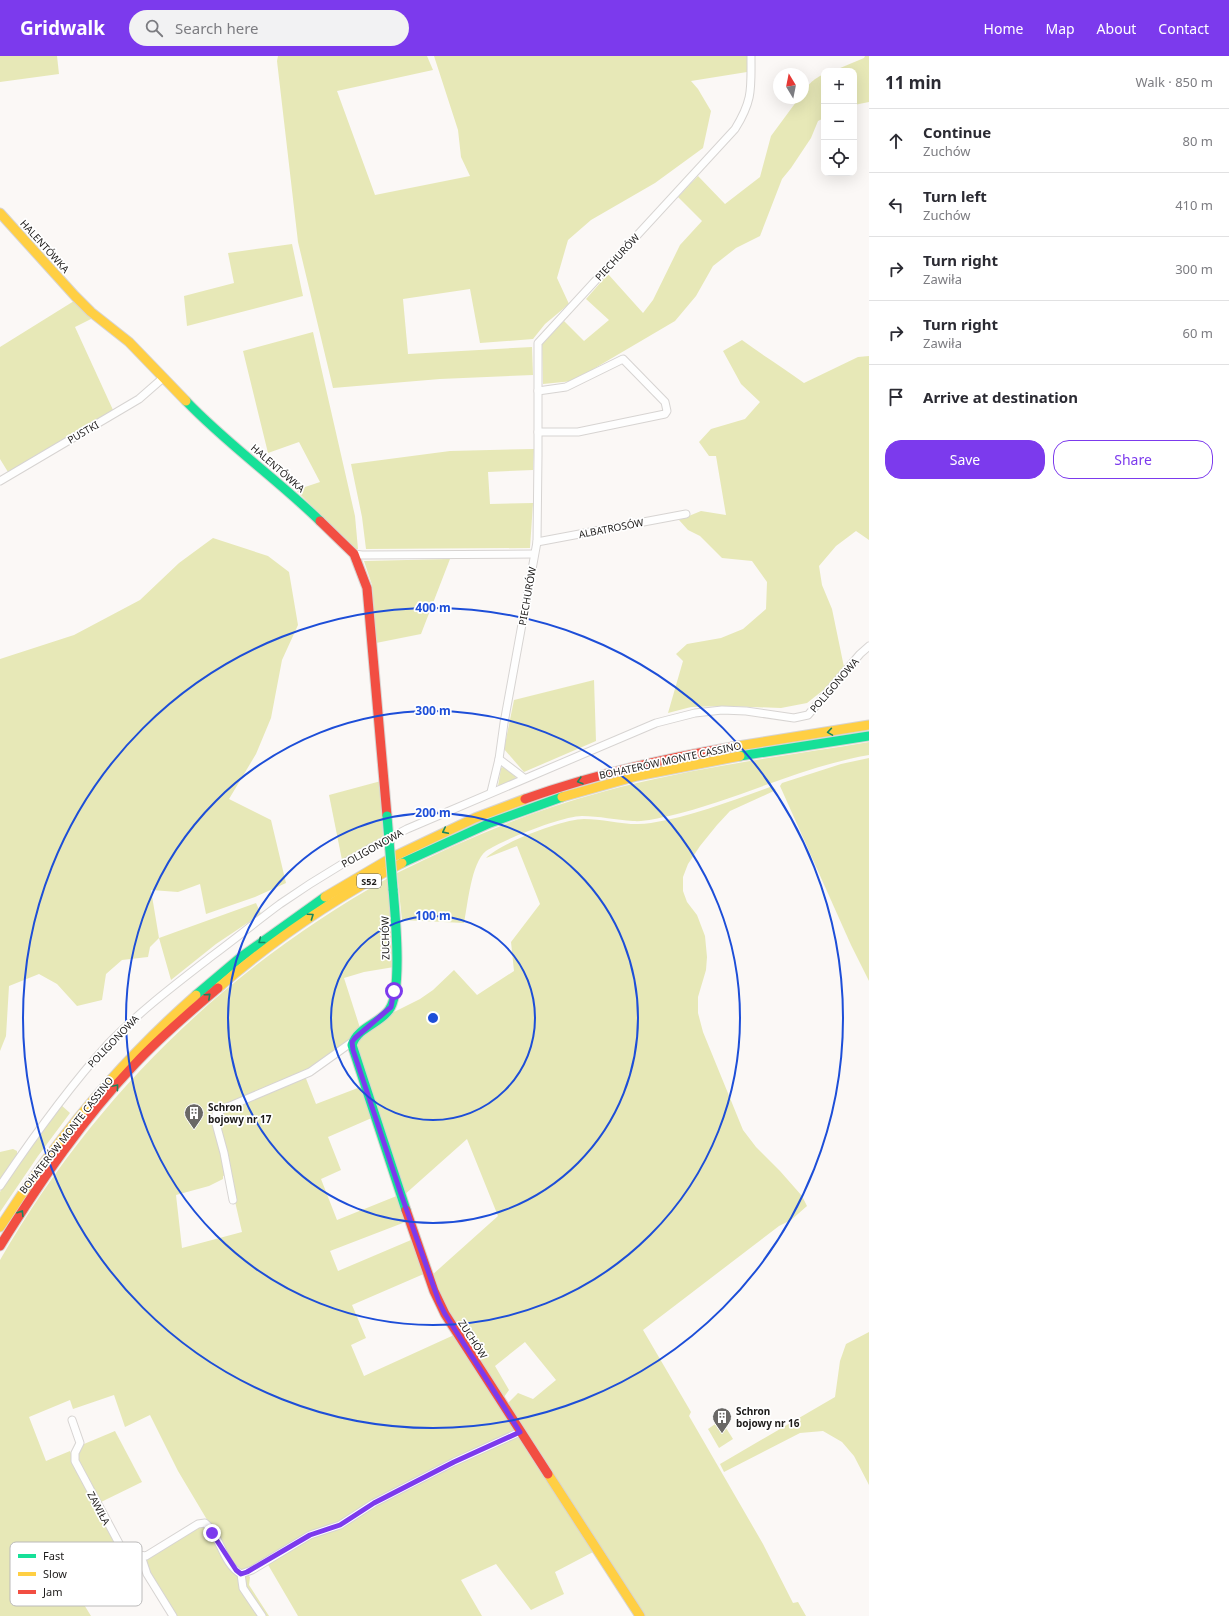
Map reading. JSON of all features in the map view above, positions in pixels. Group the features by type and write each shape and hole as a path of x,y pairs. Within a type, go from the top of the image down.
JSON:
{"main road":[{"name":"HALENTÓWKA","path":"0,212 91,312 129,342 202,418 298,499 354,554 367,588 387,816"},
{"name":"BOHATERÓW MONTE CASSINO","path":"0,1227 43,1162 88,1104 129,1058 169,1018 209,982 265,938 322,897 400,853 460,824 510,803 562,786 624,769 699,753 869,726"},
{"name":"BOHATERÓW MONTE CASSINO","path":"0,1246 23,1209 52,1168 95,1112 135,1064 215,990 269,946 327,906 368,882 435,847 514,812 565,796 639,776 701,763 869,736"},
{"name":"ZUCHÓW","path":"387,816 397,940 396,980 391,1007 384,1015 361,1032 352,1042 353,1050 401,1194 439,1302 445,1314 640,1616"}],"street":[{"name":"PIECHURÓW","path":"491,792 499,759 504,723 537,542 538,343 729,136 740,121 749,100 751,86 751,56"},
{"path":"538,391 566,387 623,359 665,402 667,411 665,414 578,432 538,432"},
{"name":"PUSTKI","path":"0,480 139,399 163,378"},
{"name":"ALBATROSÓW","path":"537,542 686,514"},
{"path":"354,554 534,554"},
{"name":"POLIGONOWA","path":"0,1186 28,1145 83,1072 126,1027 168,990 279,905 328,872 369,848 407,829 656,723 695,712 722,710 746,711 794,718 808,715 860,654 869,646"},
{"path":"499,759 524,778"},
{"name":"ZUCHÓW","path":"233,1200 224,1153 215,1120 218,1112 223,1108 310,1072 352,1042"},
{"name":"ZAWIŁA","path":"72,1420 80,1443 75,1453 75,1461 117,1542"},
{"path":"241,1574 252,1570 310,1535 340,1525 374,1503 454,1462 520,1432"},
{"path":"142,1556 149,1554 201,1523 208,1527 232,1566 241,1574 244,1588 262,1616"},
{"path":"142,1559 147,1574 173,1616"}],"green space":[{"path":"0,56 57,56 59,74 0,82"},
{"path":"278,56 427,56 433,70 337,91 375,195 470,176 461,157 458,130 434,56 747,56 747,72 691,81 698,89 711,111 703,148 655,183 591,220 568,240 557,278 569,304 545,324 533,339 480,343 470,289 403,299 408,354 532,347 533,375 440,379 333,388 298,242 277,61"},
{"path":"865,56 869,56 869,102 857,104 857,68 840,68 864,58"},
{"path":"821,76 821,120 818,121 811,138 782,179 760,236 736,248 713,266 696,296 675,321 573,381 543,384 542,344 564,321 584,341 609,320 586,299 608,274 643,313 653,300 680,245 702,221 678,197 698,176 725,204 760,177 771,136 795,104 809,104 809,85"},
{"path":"292,244 303,296 187,326 184,296 234,283 228,253"},
{"path":"74,301 93,318 75,327 113,410 8,472 0,459 0,347"},
{"path":"313,332 355,516 358,549 353,549 296,490 320,482 299,442 268,453 243,351"},
{"path":"742,340 804,383 858,357 869,356 869,540 856,531 836,546 819,566 822,585 832,609 844,667 831,684 807,703 781,708 726,706 691,707 668,713 683,661 676,654 687,644 721,638 743,629 766,609 767,582 752,561 722,558 700,536 688,530 679,520 701,511 726,515 716,456 709,456 699,442 711,429 745,419 760,402 741,384 723,351"},
{"path":"534,449 533,470 488,472 490,504 533,503 530,548 366,549 362,517 351,464 450,451"},
{"path":"213,538 268,556 289,572 298,625 282,660 271,718 256,754 229,799 271,820 286,883 255,897 206,914 200,884 178,892 151,890 159,938 150,947 148,957 122,960 106,974 102,1000 77,1006 57,984 39,974 9,986 6,1036 0,1051 0,659 74,635 140,600 179,563"},
{"path":"450,559 421,634 376,643 372,585 364,561"},
{"path":"594,680 596,741 524,772 504,749 514,700"},
{"path":"869,742 869,755 818,767 719,801 669,816 638,821 582,816 561,820 533,829 494,846 486,851 481,857 474,874 464,923 402,920 397,873 447,849 523,817 602,792 668,776"},
{"path":"869,758 869,981 851,945 780,786 782,783 841,764"},
{"path":"503,767 516,777 515,779 498,786 501,768"},
{"path":"381,781 383,837 342,860 329,795"},
{"path":"773,787 776,790 730,811 717,825 688,864 683,877 683,891 687,902 697,915 705,936 707,957 706,970 698,997 698,1013 703,1032 743,1130 756,1147 802,1196 807,1206 791,1220 779,1226 643,1330 691,1412 689,1416 763,1544 793,1603 798,1602 806,1616 643,1616 508,1403 518,1393 533,1399 556,1380 525,1342 495,1366 509,1390 504,1397 471,1353 431,1276 498,1216 467,1139 403,1196 357,1058 357,1040 392,1013 420,999 433,990 454,970 477,995 514,971 511,942 540,904 517,846 486,858 493,852 518,839 547,827 574,820 592,819 634,824 651,823 726,803"},
{"path":"388,878 394,927 394,967 364,972 344,978 361,1031 350,1041 310,1071 221,1108 215,1113 215,1125 226,1175 223,1176 223,1179 209,1186 176,1195 182,1248 242,1232 217,1123 217,1116 219,1113 305,1076 316,1104 363,1086 374,1117 328,1137 341,1170 321,1179 337,1220 399,1195 408,1221 330,1251 338,1271 411,1240 416,1245 426,1273 352,1305 366,1338 351,1345 364,1376 454,1335 514,1426 514,1431 511,1434 373,1502 339,1524 305,1536 252,1568 242,1571 234,1565 178,1471 150,1415 125,1427 114,1395 73,1409 70,1400 29,1417 46,1461 70,1451 115,1542 10,1542 10,1606 85,1606 91,1616 0,1616 0,1260 37,1201 77,1144 121,1092 168,1042 218,996 271,954 328,914"},
{"path":"256,903 261,914 216,944 171,980 159,938"},
{"path":"61,1105 70,1113 38,1156 0,1212 0,1192 16,1166"},
{"path":"13,1149 17,1151 17,1155 0,1180 0,1152"},
{"path":"869,1332 869,1485 854,1456 842,1442 823,1431 800,1433 724,1472 720,1464 835,1397 840,1361 846,1344"},
{"path":"721,1420 733,1439 719,1448 708,1429"},
{"path":"115,1431 142,1482 99,1503 77,1460 76,1453 84,1444"},
{"path":"518,1436 522,1439 595,1551 555,1572 564,1594 531,1610 496,1564 461,1580 482,1616 298,1616 267,1563 311,1536 455,1464"},
{"path":"197,1527 206,1528 239,1577 260,1616 175,1616 148,1574 145,1561"},
{"path":"248,1575 250,1577 249,1585 269,1616 264,1616 245,1587 245,1576"}],"traffic: fast":[{"path":"186,401 218,432 320,521"},
{"path":"740,756 869,736"},
{"path":"402,863 490,823 562,797"},
{"path":"387,816 393,889"},
{"path":"393,889 397,952 396,987 393,1001 385,1015 359,1034 352,1045 406,1210"},
{"path":"196,995 241,957 325,897"}],"traffic: slow":[{"path":"0,213 75,296 91,312 129,342 186,401"},
{"path":"732,747 869,725"},
{"path":"562,797 637,776 740,756"},
{"path":"325,897 393,857 475,818 525,799"},
{"path":"218,988 261,952 306,920 353,890 402,863"},
{"path":"0,1227 38,1170 85,1110 138,1050 196,995"},
{"path":"548,1474 640,1616"}],"traffic: jam":[{"path":"320,521 354,554 367,588 387,816"},
{"path":"525,799 576,782 627,768 732,747"},
{"path":"0,1246 63,1152 116,1085 176,1024 218,988"},
{"path":"406,1210 434,1291 445,1314 548,1474"}],"place":[{"name":"Schron bojowy nr 17","path":"194,1130"},
{"name":"Schron bojowy nr 16","path":"722,1434"}],"route":[{"path":"212,1533 232,1566 241,1574 244,1574 310,1535 340,1525 374,1503 454,1462 520,1432 445,1314 434,1291 353,1050 352,1042 355,1038 384,1015 391,1007 394,991"}]}
